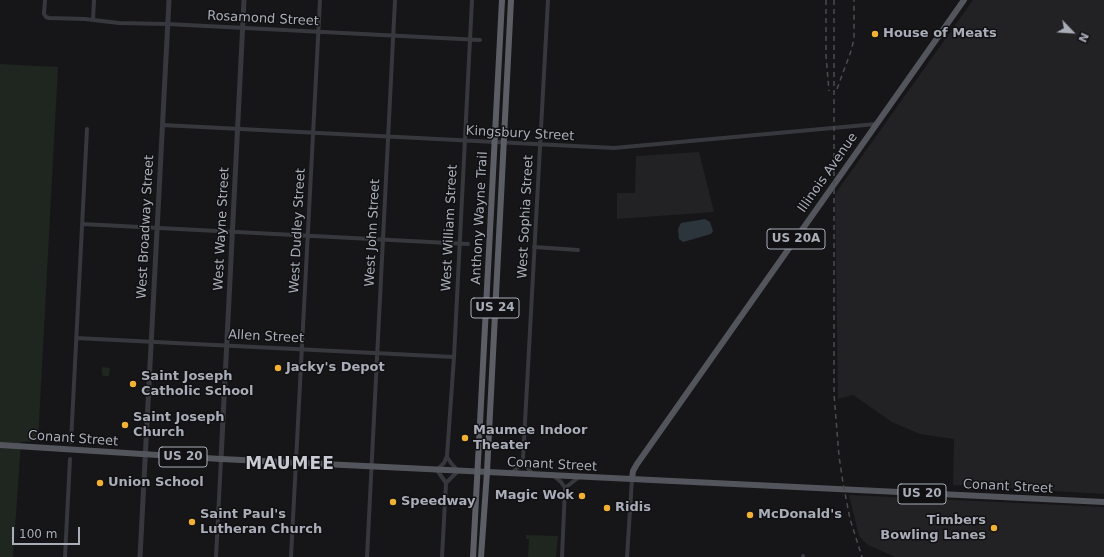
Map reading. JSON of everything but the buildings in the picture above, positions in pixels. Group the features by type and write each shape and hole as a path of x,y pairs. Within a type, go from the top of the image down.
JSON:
{"highway":[{"name":"Anthony Wayne Trail","path":"473,557 502,0"},
{"name":"Anthony Wayne Trail","path":"481,557 487,472 510,0"}],"main road":[{"name":"Illinois Avenue","path":"632,479 633,472 637,464 964,0"},
{"name":"Conant Street","path":"0,445 145,455 511,474 1104,502"}],"street":[{"name":"Rosamond Street","path":"45,0 44,14 49,18 119,23 318,31 480,40"},
{"path":"92,20 94,0"},
{"name":"West Broadway Street","path":"140,557 169,0"},
{"name":"West Wayne Street","path":"221,459 244,0"},
{"name":"West Dudley Street","path":"291,557 320,0"},
{"name":"West John Street","path":"366,557 372,466 395,0"},
{"name":"West William Street","path":"447,456 454,357 472,0"},
{"name":"West Sophia Street","path":"523,460 548,0"},
{"name":"Kingsbury Street","path":"162,125 614,148 877,124"},
{"path":"71,442 87,129"},
{"path":"82,224 468,244"},
{"path":"534,247 578,250"},
{"name":"Allen Street","path":"76,338 454,357"},
{"path":"442,557 446,483 437,470 447,456"},
{"path":"446,483 458,471 450,463 447,456"},
{"path":"65,557 70,459"},
{"path":"216,557 221,459"},
{"path":"511,474 523,460"},
{"path":"523,460 525,465 534,475"},
{"path":"552,475 561,482 565,488 562,557"},
{"path":"565,488 580,477"},
{"path":"627,557 632,479"}],"shaded area":[{"path":"973,0 1104,0 1104,494 953,485 954,439 920,434 892,422 853,395 838,399 835,194"},
{"path":"0,64 58,67 38,441 21,442 13,557 0,557"},
{"path":"699,152 714,212 617,219 617,193 635,193 636,156"},
{"path":"705,219 710,222 713,231 711,234 683,242 679,239 678,229 681,223"},
{"path":"102,367 110,368 109,376 103,376"},
{"path":"849,495 1104,507 1104,557 895,557 868,545 859,536"},
{"path":"526,535 558,536 556,557 528,557 529,539 526,539"}],"railway":[{"path":"826,0 826,56 829,91"},
{"path":"834,0 834,394 839,456 843,483 850,519 862,557"},
{"path":"837,89 854,39 854,0"}],"place":[{"name":"House of Meats","path":"875,34"},
{"name":"Jacky's Depot","path":"278,368"},
{"name":"Saint Joseph Catholic School","path":"133,384"},
{"name":"Saint Joseph Church","path":"125,425"},
{"name":"Maumee Indoor Theater","path":"465,438"},
{"name":"Union School","path":"100,483"},
{"name":"Magic Wok","path":"582,496"},
{"name":"Speedway","path":"393,502"},
{"name":"Ridis","path":"607,508"},
{"name":"McDonald's","path":"750,515"},
{"name":"Saint Paul's Lutheran Church","path":"192,522"},
{"name":"Timbers Bowling Lanes","path":"994,528"}],"district":[{"name":"MAUMEE","path":"290,465"}]}
